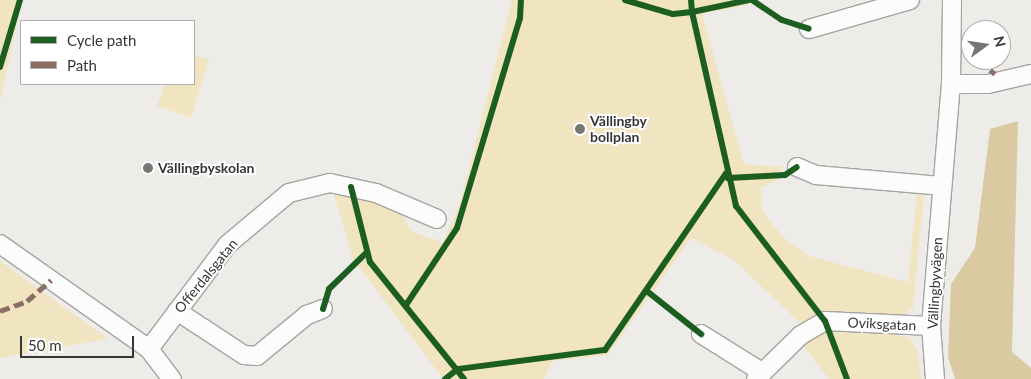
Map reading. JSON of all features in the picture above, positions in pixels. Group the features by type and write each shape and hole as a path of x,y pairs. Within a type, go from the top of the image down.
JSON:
{"street":[{"path":"809,29 910,0"},
{"name":"Vällingbyvägen","path":"935,379 931,326 941,186 951,84 952,0"},
{"path":"951,84 988,84 1031,74"},
{"path":"797,167 816,175 941,186"},
{"name":"Offerdalsgatan","path":"149,349 227,245 289,193 330,183 376,193 437,219"},
{"path":"0,244 149,349 172,379"},
{"path":"177,311 244,355 257,356 307,315 323,309"},
{"name":"Oviksgatan","path":"701,334 758,375 801,335 825,321 931,326"}],"shaded area":[{"path":"0,0 22,0 0,102"},
{"path":"512,0 750,0 748,5 702,14 744,164 783,167 780,178 761,188 762,211 783,237 809,256 908,282 917,193 924,197 913,308 902,316 825,312 800,323 734,260 691,238 608,355 552,361 544,379 443,379 353,259 333,191 397,208 413,232 443,243 460,204"},
{"path":"195,55 209,60 191,118 157,106 165,85 195,85"},
{"path":"1018,121 1012,352 1031,368 1031,379 955,379 948,357 951,284 975,248 990,129"},
{"path":"0,261 108,339 0,358"},
{"path":"839,328 910,337 918,352 921,379 829,379 801,342"}],"marked path":[{"path":"990,70 995,74"},
{"path":"0,311 27,301 51,280"}],"cycle path":[{"path":"0,67 20,0"},
{"path":"406,305 457,228 520,18 521,0"},
{"path":"625,0 673,14 692,12 736,206 825,321 847,379"},
{"path":"691,0 692,12 749,0"},
{"path":"752,0 782,20 809,29"},
{"path":"728,178 785,175 797,167"},
{"path":"445,379 458,369 605,350 726,173"},
{"path":"351,187 370,262 464,379"},
{"path":"323,309 329,289 367,252"},
{"path":"648,292 701,334"}],"place":[{"name":"Vällingby bollplan","path":"580,129"},
{"name":"Vällingbyskolan","path":"148,168"}]}
